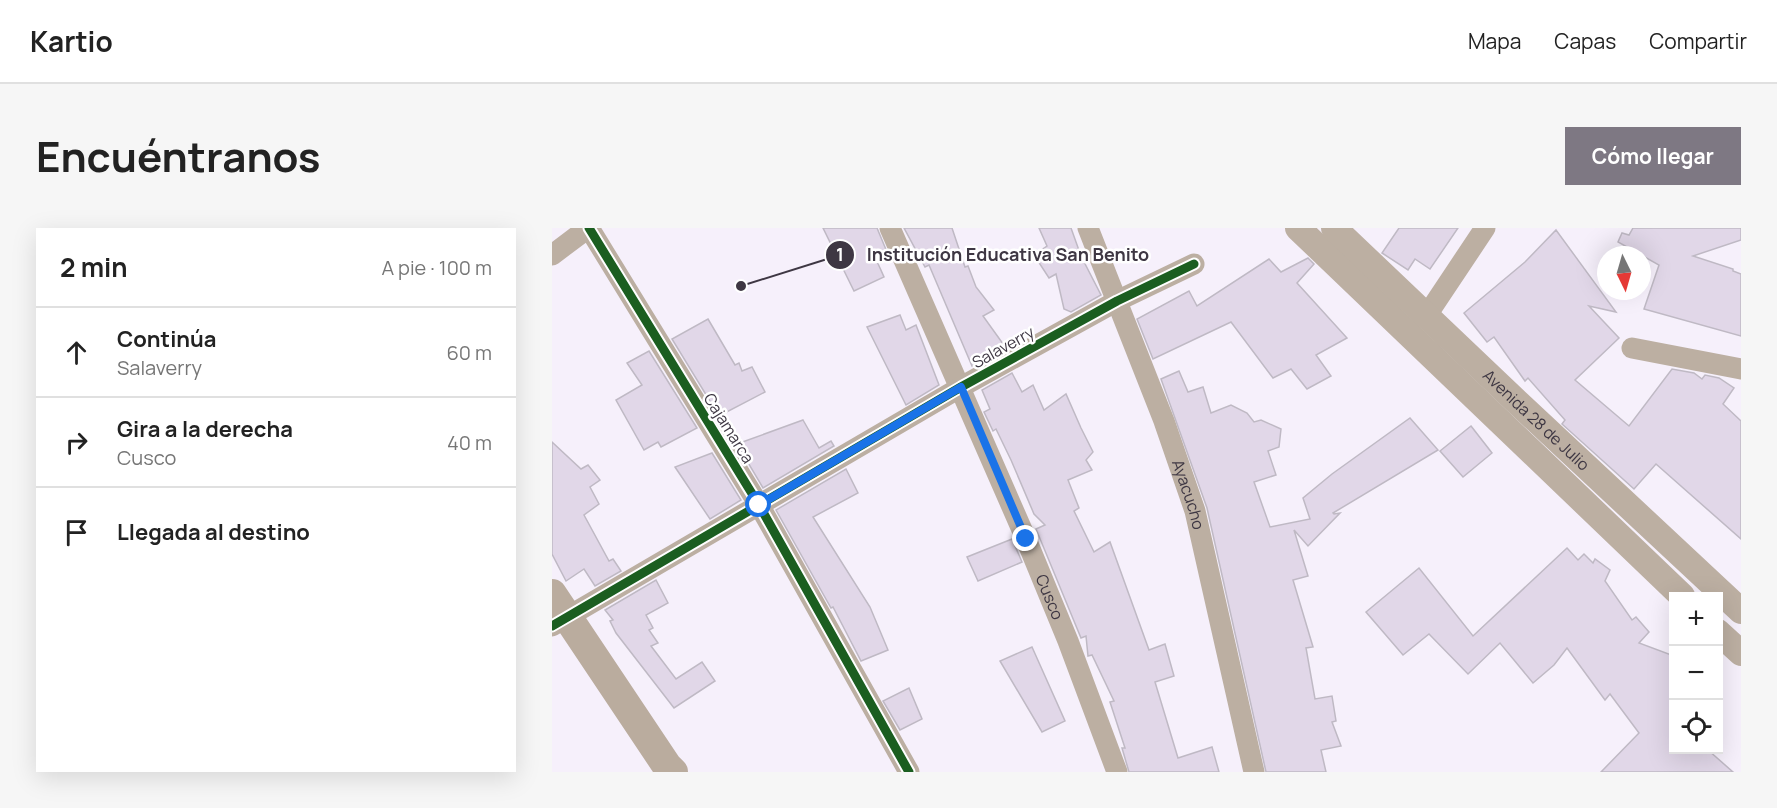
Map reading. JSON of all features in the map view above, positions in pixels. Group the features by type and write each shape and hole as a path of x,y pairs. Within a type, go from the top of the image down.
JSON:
{"main road":[{"path":"557,612 673,772"}],"street":[{"path":"552,255 589,228"},
{"name":"Cajamarca","path":"589,228 759,505 909,772"},
{"name":"Cusco","path":"890,228 1031,549 1117,772"},
{"name":"Ayacucho","path":"1088,228 1164,421 1203,540 1254,772"},
{"name":"Avenida 28 de Julio","path":"1298,228 1677,592"},
{"name":"Avenida 28 de Julio","path":"1334,228 1741,611"},
{"path":"1427,315 1485,228"},
{"name":"Salaverry","path":"557,612 759,505 961,387 1117,301 1194,264"},
{"path":"1632,348 1741,369"},
{"path":"1500,422 1517,402"},
{"path":"1723,636 1741,654"}],"building":[{"path":"823,228 877,228 887,252 875,257 884,277 854,291"},
{"path":"904,228 952,228 965,267 968,266 976,287 994,310 983,316 1006,348 972,366 929,265 925,267"},
{"path":"1039,228 1071,228 1081,256 1101,295 1071,312 1064,309 1056,274 1049,278 1034,255 1047,246"},
{"path":"1399,228 1458,228 1430,269 1415,259 1408,270 1382,253"},
{"path":"1633,228 1741,228 1741,240 1693,256 1733,269 1741,274 1741,336 1644,309 1647,300 1651,300 1651,288 1659,265 1651,261 1651,246 1625,246 1618,242 1622,233 1629,235"},
{"path":"1556,230 1597,286 1597,300 1607,300 1616,312 1589,306 1619,338 1575,380 1629,426 1672,369 1694,373 1702,379 1705,375 1719,378 1734,388 1723,404 1741,421 1741,539 1656,464 1634,489 1562,424 1565,420 1528,378 1525,381 1494,337 1487,342 1464,313 1525,262"},
{"path":"1308,258 1314,264 1297,283 1347,338 1316,355 1331,376 1307,389 1291,369 1273,378 1231,322 1153,359 1137,319 1189,291 1197,306 1269,259 1281,272"},
{"path":"900,315 906,330 916,325 939,385 906,405 867,327"},
{"path":"708,319 735,365 739,363 742,371 752,367 765,392 719,416 672,339"},
{"path":"649,351 697,428 661,447 658,442 644,450 616,400 642,385 627,363"},
{"path":"1179,371 1188,392 1203,387 1211,413 1231,405 1247,413 1254,422 1261,420 1281,429 1279,447 1268,451 1276,475 1254,482 1270,527 1310,519 1303,498 1332,474 1410,418 1438,450 1333,513 1340,513 1308,546 1294,530 1308,576 1293,580 1313,647 1306,648 1315,699 1332,696 1336,721 1332,722 1341,746 1321,750 1326,772 1266,772 1207,508 1161,379"},
{"path":"1012,373 1022,392 1033,385 1044,410 1066,394 1093,452 1086,460 1092,470 1068,480 1079,508 1074,511 1094,552 1110,542 1149,650 1165,644 1174,676 1155,682 1178,758 1212,747 1219,772 1129,772 1122,748 1125,748 1110,702 1114,701 1092,655 1088,656 1086,636 1081,638 1036,529 1045,525 1034,514 996,429 993,431 984,412 990,409 982,390"},
{"path":"803,420 819,448 831,441 834,446 763,488 737,444"},
{"path":"1471,426 1492,453 1463,477 1440,451"},
{"path":"552,442 581,469 588,465 600,480 590,487 599,504 584,515 609,561 613,559 621,571 595,586 584,569 566,581 552,554"},
{"path":"712,453 741,500 710,519 675,467"},
{"path":"846,469 858,493 813,517 870,607 888,650 861,661 833,607 831,608 776,510"},
{"path":"1012,539 1022,562 978,581 967,557"},
{"path":"1567,548 1578,560 1584,554 1593,563 1595,559 1610,570 1605,581 1632,620 1636,617 1649,632 1639,643 1669,654 1669,754 1713,754 1733,772 1601,772 1639,733 1610,694 1605,700 1567,648 1554,665 1533,683 1500,643 1468,674 1429,634 1403,655 1366,612 1419,568 1473,636"},
{"path":"656,580 668,603 646,615 653,628 649,630 658,643 651,646 676,679 702,662 715,681 674,708 616,633 610,621 613,620 605,610"},
{"path":"1032,647 1065,721 1042,732 1000,661"},
{"path":"909,688 922,719 900,730 883,701"}],"cycle path":[{"path":"589,228 759,505 909,772"},
{"path":"552,626 961,387 1117,301 1194,264"}],"place":[{"name":"Institución Educativa San Benito","path":"741,286"}],"route":[{"path":"759,505 961,387 1026,539"}]}
